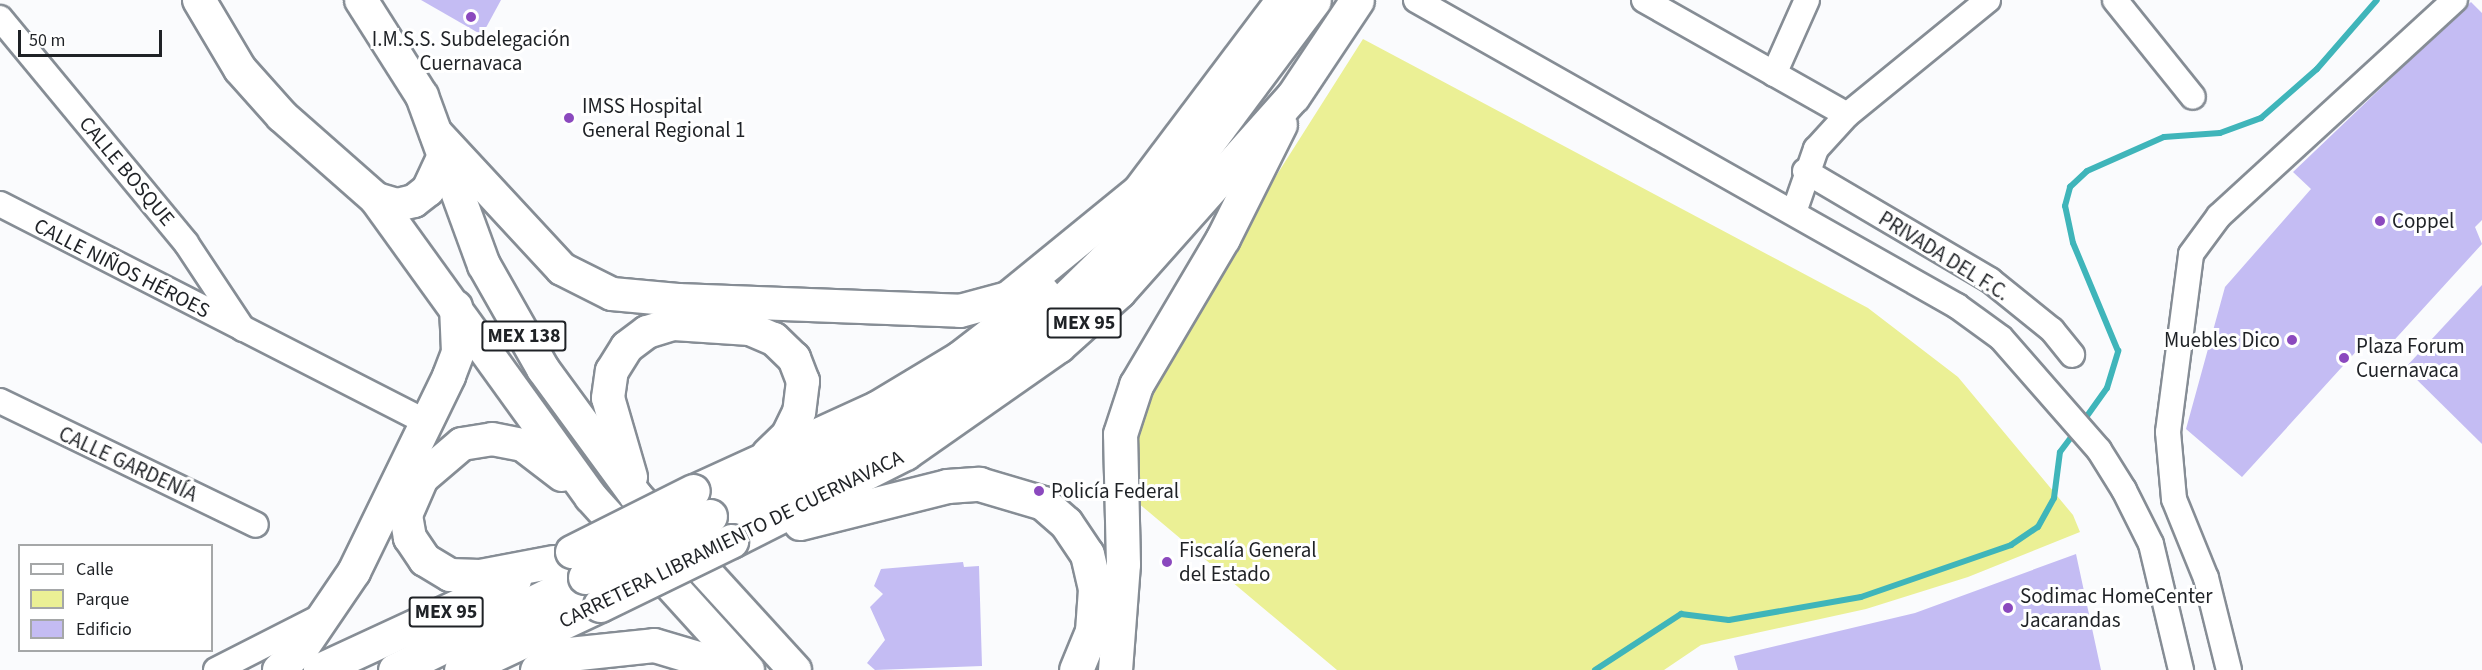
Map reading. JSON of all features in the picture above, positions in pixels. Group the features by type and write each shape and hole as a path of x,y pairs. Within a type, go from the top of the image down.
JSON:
{"highway":[{"name":"CARRETERA LIBRAMIENTO DE CUERNAVACA","path":"395,670 570,564 703,503 891,427 1039,324 1162,204 1314,0"},
{"name":"CARRETERA LIBRAMIENTO DE CUERNAVACA","path":"461,670 731,541 905,453 1058,346 1119,291 1293,96 1355,3"},
{"path":"1115,670 1123,564 1120,435 1141,376 1223,238 1293,96"},
{"path":"731,541 947,486 979,484 1013,490 1043,503 1066,523 1087,554 1095,589 1092,631 1076,670"},
{"path":"537,670 579,652 654,645 738,670"}],"main road":[{"name":"MEX 138","path":"199,0 218,14 240,69 282,116 376,200 456,306 591,497 748,670"},
{"name":"MEX 138","path":"361,0 422,96 484,265 543,369 636,496 795,669"},
{"name":"MEX 95","path":"703,503 763,459 877,408 960,358 1083,256 1144,187 1283,0"},
{"path":"439,146 562,269 612,294 678,300 960,311 1008,298 1144,187"},
{"path":"376,200 397,205 414,201 428,190 439,146"},
{"path":"279,670 328,613 449,376 458,352 456,306"},
{"path":"636,496 608,398 612,371 627,347 647,332 674,324 750,329 774,339 794,358 802,381 799,412 788,435 763,459"},
{"path":"570,564 480,576 450,575 425,560 410,538 406,515 422,478 462,444 492,439 523,445 591,497"},
{"name":"MEX 95","path":"320,670 570,564"}],"street":[{"path":"1416,0 1957,306 2001,338 2099,450 2151,544 2181,670"},
{"path":"1644,0 1846,115"},
{"path":"1774,74 1807,0"},
{"path":"1794,212 1805,171 1816,149 1846,115 1988,0"},
{"path":"2115,0 2193,97"},
{"path":"2229,670 2206,578 2174,499 2168,432 2191,254 2218,216 2456,0"},
{"name":"CALLE BOSQUE","path":"0,18 186,243 244,331"},
{"name":"PRIVADA DEL F.C.","path":"1805,171 1990,280 2052,330 2072,355"},
{"name":"CALLE NIÑOS HÉROES","path":"0,204 244,331 416,417"},
{"name":"CALLE GARDENÍA","path":"0,401 256,525"},
{"path":"216,670 328,613"}],"green space":[{"path":"1363,39 1868,308 1958,377 2073,515 2080,532 1968,577 1866,609 1701,645 1664,670 1337,670 1131,497 1137,438 1170,343"}],"building":[{"name":"I.M.S.S. Subdelegación Cuernavaca","path":"421,0 501,0 482,35"},
{"path":"2471,2 2482,13 2482,220 2475,227 2482,244 2388,347 2372,334 2242,477 2186,429 2225,287 2311,189 2293,172"},
{"path":"2482,285 2482,444 2405,368"},
{"name":"Sodimac HomeCenter Jacarandas","path":"2076,554 2101,670 1738,670 1734,656 1915,613"},
{"path":"963,562 964,567 979,566 982,666 875,670 867,663 885,640 870,607 883,594 874,586 881,569"}],"waterway":[{"path":"2082,423 2107,388 2118,351 2073,243 2065,206 2070,187 2087,171 2164,137 2220,133 2261,118 2317,69 2377,0"},
{"path":"1595,670 1681,614 1729,620 1861,597 2011,545 2038,527 2054,498 2060,452 2076,431"}],"place":[{"name":"I.M.S.S. Subdelegación Cuernavaca","path":"471,17"},
{"name":"IMSS Hospital General Regional 1","path":"569,118"},
{"name":"Coppel","path":"2380,221"},
{"name":"Muebles Dico","path":"2292,340"},
{"name":"Plaza Forum Cuernavaca","path":"2344,358"},
{"name":"Policía Federal","path":"1039,491"},
{"name":"Fiscalía General del Estado","path":"1167,562"},
{"name":"Sodimac HomeCenter Jacarandas","path":"2008,608"}]}
